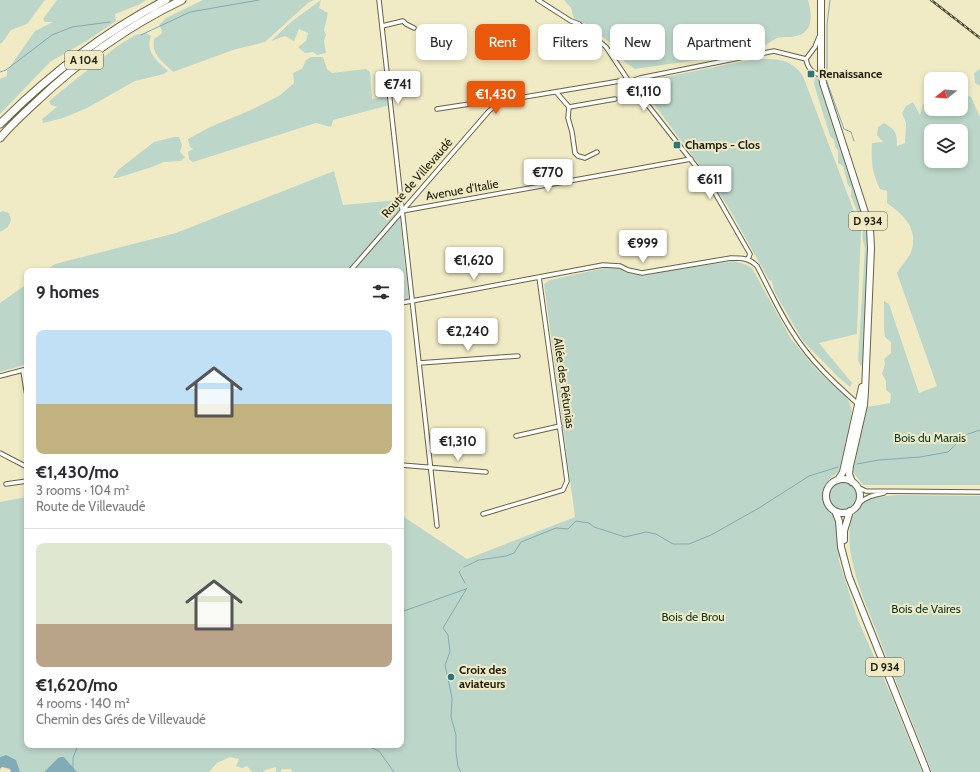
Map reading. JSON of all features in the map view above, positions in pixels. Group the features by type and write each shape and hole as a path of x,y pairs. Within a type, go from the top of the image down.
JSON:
{"highway":[{"name":"A 104","path":"0,124 18,106 55,74 94,43 166,0"},
{"name":"A 104","path":"0,138 8,128 41,97 90,55 143,21 182,0"}],"main road":[{"name":"D 934","path":"823,0 821,12 821,69 823,76"},
{"name":"D 934","path":"823,0 823,76 825,91 870,228 871,248 864,405 850,466 852,482"},
{"name":"D 934","path":"838,480 843,472 866,372"},
{"path":"838,480 848,480 852,482 857,487 859,493 858,504 850,511 845,513 835,511 827,502 827,490 830,485 838,480"},
{"name":"D 934","path":"835,511 839,521 840,538 845,562 854,593 927,772"},
{"name":"D 934","path":"845,562 844,531 850,511"}],"street":[{"path":"379,0 436,526"},
{"path":"538,0 567,19 579,24 606,47 628,80 715,193 750,254 748,260"},
{"path":"821,12 818,41 806,59 807,65 812,72 823,76"},
{"path":"382,26 403,21 414,28"},
{"path":"437,109 496,100 501,101 628,80 632,81 640,78 774,51 806,59"},
{"path":"556,92 569,107"},
{"path":"569,107 615,99"},
{"name":"Route de Villevaudé","path":"353,268 489,111 501,101"},
{"path":"569,107 568,118 575,153 578,156 585,158 596,152"},
{"name":"Avenue d'Italie","path":"402,211 690,159"},
{"path":"404,302 603,265 620,266 628,270 642,273 731,258 742,258 757,266 802,347 860,408 857,424 857,435"},
{"name":"Allée des Pétunias","path":"483,514 563,490 567,481 539,277"},
{"path":"418,363 518,356"},
{"path":"0,376 24,370"},
{"path":"516,436 560,426"},
{"path":"0,453 24,465"},
{"path":"404,465 486,472"},
{"path":"6,484 24,482"},
{"path":"857,487 866,491 980,492"},
{"path":"858,504 867,497 891,491"}],"green space":[{"path":"0,0 45,0 27,24 11,30 0,44"},
{"path":"57,0 146,0 138,5 115,14 116,21 88,40 50,62 0,114 0,79 7,76 7,71 35,31 53,22 45,22 43,19"},
{"path":"203,0 314,0 309,2 265,42 233,50 173,72 159,58 154,50 154,39 162,33 159,25 166,18"},
{"path":"321,0 319,8 328,13 324,30 326,35 324,41 326,53 317,55 313,52 305,53 298,47 306,41 308,33 299,29 294,41 285,36 271,41 291,22"},
{"path":"564,0 808,0 811,16 809,27 802,34 794,37 777,38 766,45 765,24 673,24 673,60 697,60 635,69 624,60 665,60 665,24 610,24 610,42 602,36 602,24 586,24 574,19 571,8"},
{"path":"146,33 151,36 150,47 153,56 168,71 164,74 135,81 87,108 63,118 43,123 42,119 57,107 51,105 49,101 116,47 135,35"},
{"path":"311,57 323,57 327,69 332,73 366,69 370,72 372,99 390,97 390,105 333,120 331,127 316,123 193,162 189,159 188,152 193,149 190,147 188,139 210,127 251,110 279,96 294,83 293,73 302,69 306,60"},
{"path":"765,59 775,59 787,62 793,65 803,76 861,230 857,334 819,343 852,383 850,387 839,378 803,341 774,291 772,281 769,280 727,205 639,84 641,82 749,60"},
{"path":"980,69 980,86 975,83 974,73"},
{"path":"818,77 821,80 866,221 870,246 864,362 861,366 858,361 865,248 863,242 864,225 860,219 860,212 857,211 851,196 851,188 848,185 843,166 838,163 838,150 835,147 834,140 830,136 814,84 815,78"},
{"name":"Bois du Marais","path":"968,96 971,97 980,117 980,485 863,485 853,472 867,407 890,403 891,394 886,390 886,381 882,374 885,364 884,359 891,353 891,342 885,337 884,301 889,304 919,393 937,386 897,273 911,252 913,236 908,223 899,212 887,203 887,191 880,189 875,177 872,156 872,143 883,142 877,135 878,127 884,123 895,132 897,146 905,143 906,123 902,113 906,106 913,102 920,115 923,104 924,116 968,116"},
{"path":"179,137 182,145 180,152 185,157 181,161 164,162 113,178 118,170 154,142"},
{"path":"334,171 343,205 398,200 409,301 404,302 404,268 49,268 55,264 176,233"},
{"path":"3,211 9,213 11,220 8,227 0,232 0,212"},
{"name":"Bois de Brou","path":"734,261 752,268 791,339 817,370 848,399 852,411 843,468 829,479 823,492 823,501 837,519 839,561 858,620 891,695 922,772 292,772 291,769 282,769 280,772 276,772 276,767 263,772 252,772 247,766 242,768 236,766 239,759 230,757 217,763 209,772 77,772 64,757 58,758 44,772 20,772 6,755 0,757 0,502 24,498 24,748 404,748 404,517 467,559 575,517 544,284 550,280 605,268 617,268 627,273 644,276 665,271"},
{"path":"24,286 24,365 0,372 0,303"},
{"path":"843,482 849,483 853,486 856,490 856,502 853,506 849,509 843,510 837,509 833,506 830,502 829,496 830,490 833,486 837,483"},
{"name":"Bois de Vaires","path":"896,495 980,496 980,772 932,772 864,600 856,576 850,548 849,533 851,520 857,509 866,501"}],"water":[{"path":"6,755 16,760 20,772 11,772 10,769 2,767 0,769 0,757"},
{"path":"64,757 77,772 44,772 58,758"}],"waterway":[{"path":"141,35 190,12 259,0"},
{"path":"827,73 827,25 830,0"},
{"path":"0,72 6,70 52,35 72,27 110,22"},
{"path":"827,82 844,129 851,132 854,141"},
{"path":"857,464 879,460 920,457 948,452 965,435 980,430"},
{"path":"464,567 479,560 506,556 514,553 521,542 556,528 568,529 576,521 589,523 594,527 625,537 646,532 656,534 673,544 689,544 711,535 759,508 809,476 838,467"},
{"path":"460,571 459,572 465,583"},
{"path":"461,772 458,767 456,735 451,717 452,698 445,665 450,652 448,635 443,628 467,588"},
{"path":"404,611 466,589"},
{"path":"73,768 73,758 77,748"},
{"path":"372,748 379,751 394,772"}],"railway":[{"path":"931,0 980,38"}],"place":[{"name":"Renaissance","path":"811,74"},
{"name":"Champs - Clos","path":"677,145"},
{"name":"Croix des aviateurs","path":"451,677"}]}
